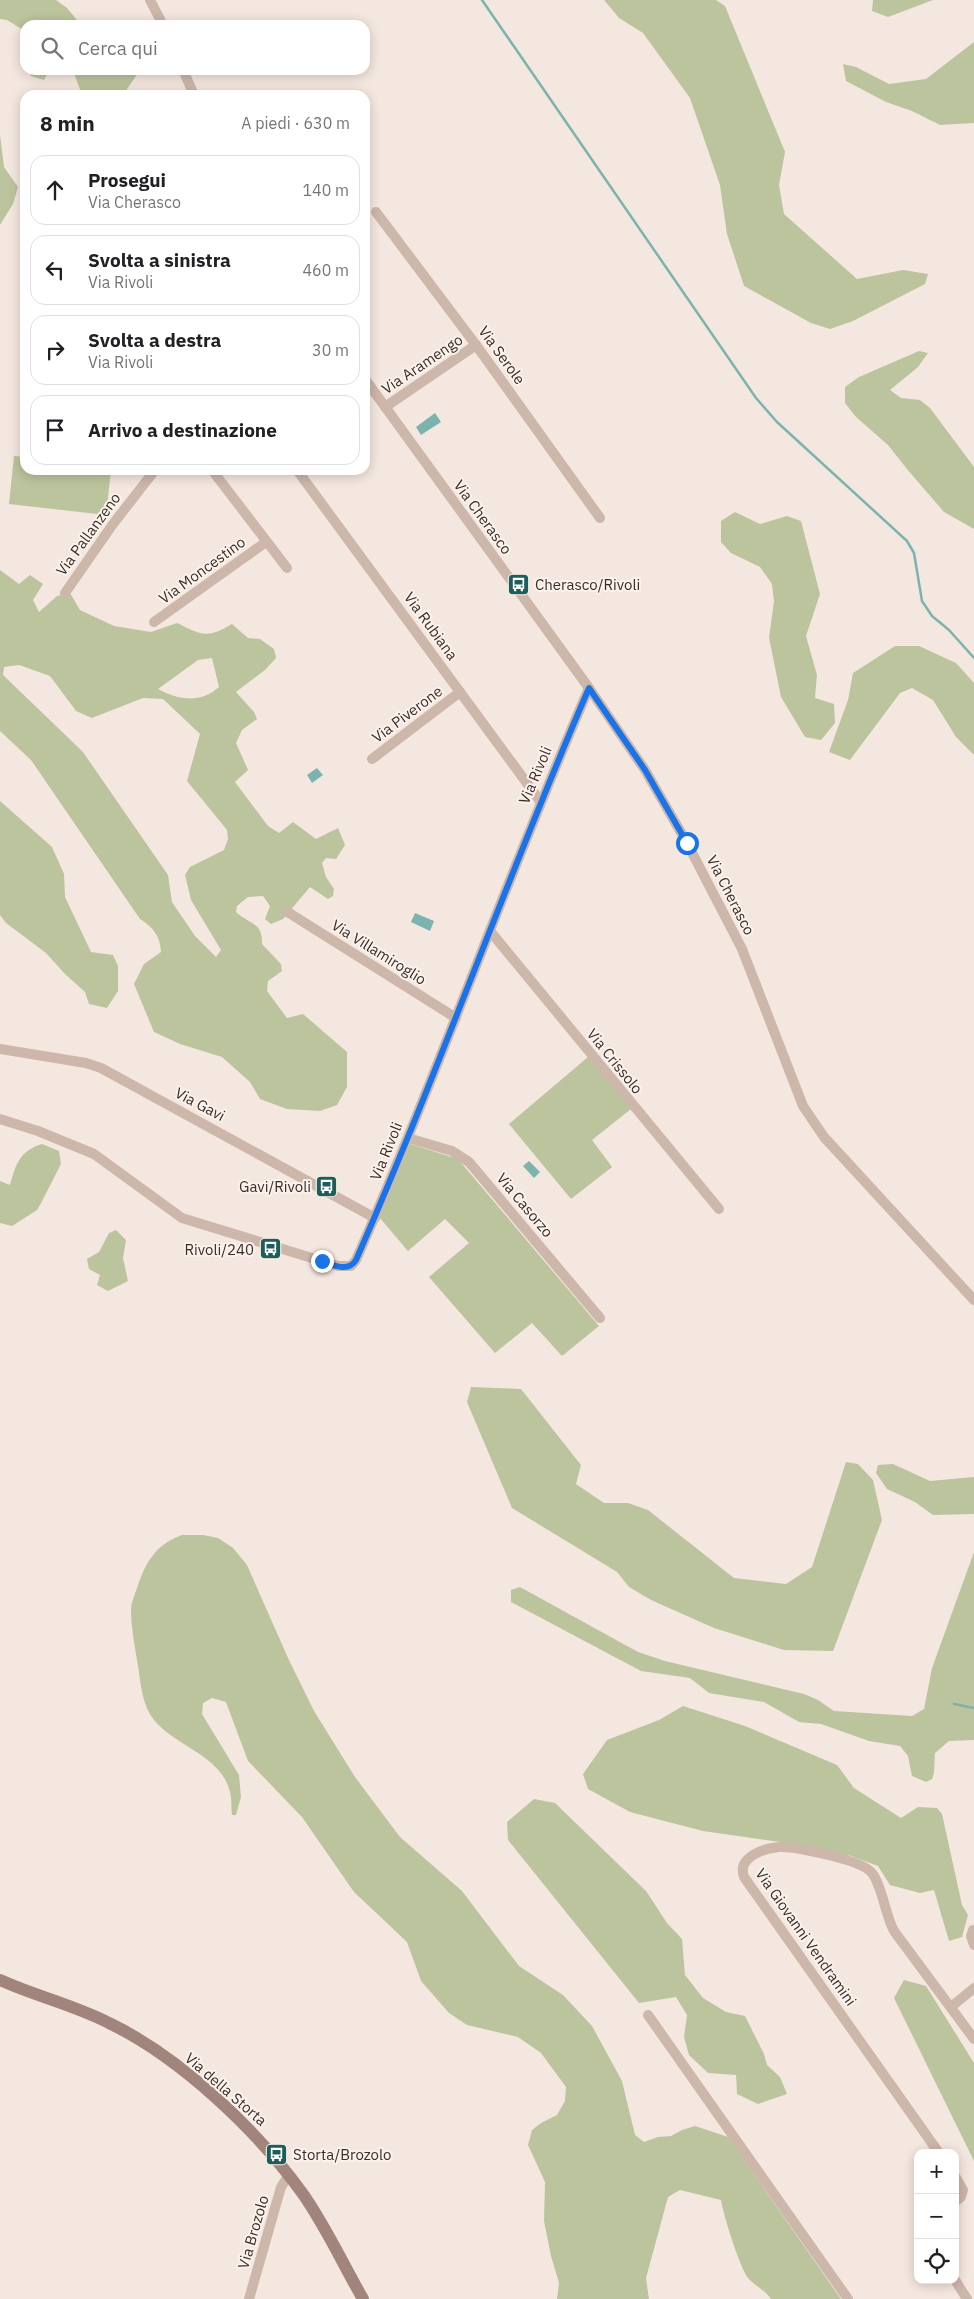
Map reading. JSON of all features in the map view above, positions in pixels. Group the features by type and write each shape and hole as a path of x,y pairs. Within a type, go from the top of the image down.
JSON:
{"main road":[{"name":"Via della Storta","path":"0,1980 91,2014 134,2036 191,2078 249,2130 289,2175 318,2219 363,2299"}],"street":[{"path":"150,0 160,20"},
{"path":"185,75 192,90"},
{"name":"Via Serole","path":"376,212 476,345 600,518"},
{"name":"Via Aramengo","path":"385,407 476,345"},
{"name":"Via Cherasco","path":"370,386 589,688 651,780 687,843 742,949 803,1106 824,1137 974,1300"},
{"name":"Via Pallanzeno","path":"65,593 113,524 151,475"},
{"path":"216,475 286,568"},
{"name":"Via Rubiana","path":"301,475 540,801"},
{"name":"Via Moncestino","path":"154,622 266,542"},
{"name":"Via Rivoli","path":"0,1119 38,1131 94,1154 182,1218 338,1266 348,1267 355,1262 408,1138 540,801 589,688"},
{"name":"Via Piverone","path":"372,759 460,692"},
{"name":"Via Villamiroglio","path":"286,910 456,1018"},
{"name":"Via Crissolo","path":"490,932 719,1209"},
{"name":"Via Gavi","path":"0,1049 86,1063 102,1068 375,1218"},
{"name":"Via Casorzo","path":"408,1138 452,1151 469,1162 600,1318"},
{"name":"Via Giovanni Vendramini","path":"936,2149 744,1877 742,1868 746,1862 762,1851 787,1847 847,1860 867,1868 875,1878 886,1916 894,1931 974,2038"},
{"path":"973,1930 971,1936 974,1945"},
{"path":"951,2007 974,1988"},
{"path":"648,2015 848,2299"},
{"name":"Via Brozolo","path":"250,2299 281,2187 289,2175"},
{"path":"959,2183 963,2190 959,2199"},
{"path":"958,2284 967,2299"}],"green space":[{"path":"0,0 56,0 67,8 77,20 20,20 20,28 7,20 0,19"},
{"path":"604,0 716,0 725,6 785,152 779,185 784,214 857,279 903,270 928,274 925,284 853,321 830,329 811,323 744,286 727,234 720,185 690,98 643,33 619,18"},
{"path":"873,0 933,0 888,17 872,11"},
{"path":"974,42 974,123 940,125 912,111 886,102 846,81 843,64 856,67 889,84 926,79"},
{"path":"31,75 46,75 44,80"},
{"path":"75,75 137,75 126,90 80,90"},
{"path":"0,135 4,167 18,187 13,204 0,225"},
{"path":"919,351 928,353 918,367 890,390 901,398 920,400 930,408 974,467 974,529 944,512 888,445 856,417 845,403 845,387 859,377"},
{"path":"14,456 20,457 20,475 110,475 106,515 9,504"},
{"path":"735,512 760,524 787,516 801,521 820,594 806,636 817,675 815,698 834,704 835,723 821,740 805,737 781,697 769,638 774,601 772,584 760,567 731,553 721,542 721,521"},
{"path":"0,570 19,584 30,575 43,584 33,600 39,612 57,596 70,593 80,610 114,626 151,632 177,623 204,634 216,632 232,624 248,638 260,639 274,649 276,658 265,670 236,692 254,712 257,719 242,730 236,743 248,770 235,782 268,826 279,833 293,822 316,839 338,828 345,845 336,859 326,858 322,863 326,877 334,889 333,896 328,899 310,887 283,919 271,924 265,919 270,906 263,896 248,897 237,906 236,912 258,928 262,937 262,944 281,964 282,971 268,981 267,991 287,1018 303,1014 347,1052 347,1087 337,1105 320,1111 287,1109 260,1099 250,1082 222,1057 180,1044 154,1032 134,984 144,964 161,952 158,937 153,929 140,919 31,760 0,731","holes":["212,658 219,687 212,692 189,699 174,696 158,689 198,660","19,665 50,676 76,711 92,718 143,698 163,699 200,734 187,781 227,830 228,839 224,850 190,867 185,875 191,900 221,950 216,957 195,936 172,902 168,875 83,752 3,675 4,667"]},
{"path":"895,646 919,646 956,663 974,683 974,755 956,737 933,700 912,688 900,693 850,760 829,752 848,700 853,673"},
{"path":"0,801 52,847 64,874 65,897 91,952 113,955 118,966 118,991 107,1008 89,1004 85,992 46,953 6,923 0,915"},
{"path":"588,1057 631,1109 592,1140 612,1167 571,1199 509,1124"},
{"path":"42,1144 59,1151 61,1164 40,1205 37,1210 12,1226 0,1223 0,1181 10,1185 14,1170 20,1159 29,1150"},
{"path":"410,1144 458,1159 599,1326 562,1356 532,1323 495,1353 429,1277 469,1243 445,1219 408,1251 379,1217"},
{"path":"116,1230 126,1240 123,1258 128,1281 108,1291 97,1285 100,1275 89,1269 87,1259 99,1252 109,1233"},
{"path":"471,1387 521,1389 581,1465 576,1484 604,1503 628,1503 648,1510 734,1578 786,1584 812,1567 846,1462 858,1464 873,1480 882,1520 833,1651 784,1650 714,1628 651,1600 629,1587 617,1572 512,1508 467,1402"},
{"path":"893,1464 930,1481 974,1477 974,1514 933,1515 915,1502 887,1489 876,1473 878,1465"},
{"path":"182,1535 203,1535 218,1538 233,1548 247,1565 288,1658 314,1711 355,1777 400,1837 462,1891 519,1966 563,1995 592,2026 622,2081 635,2135 644,2142 658,2137 671,2136 695,2126 728,2137 841,2299 771,2299 748,2278 732,2240 721,2200 680,2190 668,2197 646,2278 649,2299 557,2299 559,2283 544,2221 545,2182 528,2145 532,2130 557,2115 565,2101 566,2087 541,2053 518,2037 467,2025 449,2013 421,1981 407,1942 354,1892 302,1817 248,1761 226,1702 212,1698 203,1703 202,1714 239,1775 241,1797 236,1815 232,1815 230,1792 225,1779 217,1769 208,1760 163,1729 154,1720 147,1708 141,1687 133,1638 131,1609 139,1581 147,1564 164,1544"},
{"path":"974,1552 974,1740 949,1741 935,1753 934,1773 932,1779 926,1782 912,1776 908,1756 900,1746 869,1741 821,1724 799,1722 764,1702 709,1693 690,1678 641,1671 511,1602 511,1590 520,1587 638,1652 665,1661 804,1694 818,1700 834,1711 912,1716 924,1709 932,1668"},
{"path":"683,1706 745,1726 837,1765 854,1788 901,1818 918,1807 937,1808 942,1814 962,1905 968,1915 962,1937 949,1941 934,1890 920,1893 890,1885 878,1866 851,1856 780,1842 703,1831 630,1812 588,1789 583,1774 607,1740 659,1720"},
{"path":"534,1799 555,1803 646,1891 667,1923 682,1939 685,1975 703,1998 726,2012 745,2016 764,2054 767,2065 780,2077 787,2094 758,2104 737,2094 736,2075 708,2073 689,2055 684,2037 687,2015 676,1997 639,2003 508,1840 507,1822"},
{"path":"904,1980 926,1986 974,2063 974,2161 894,1998"}],"water":[{"path":"435,413 441,422 421,435 416,427"},
{"path":"317,768 323,775 312,783 307,775"},
{"path":"415,913 434,921 430,931 411,922"},
{"path":"529,1161 540,1172 534,1178 523,1166"}],"waterway":[{"path":"482,0 756,398 777,422 907,541 914,553 922,601 932,616 949,630 974,658"},
{"path":"954,1704 974,1708"}],"place":[{"name":"Cherasco/Rivoli","path":"519,584"},
{"name":"Gavi/Rivoli","path":"327,1186"},
{"name":"Rivoli/240","path":"270,1249"},
{"name":"Storta/Brozolo","path":"277,2154"}],"route":[{"path":"322,1261 346,1268 356,1260 408,1138 540,801 589,688 645,770 687,843"}]}
